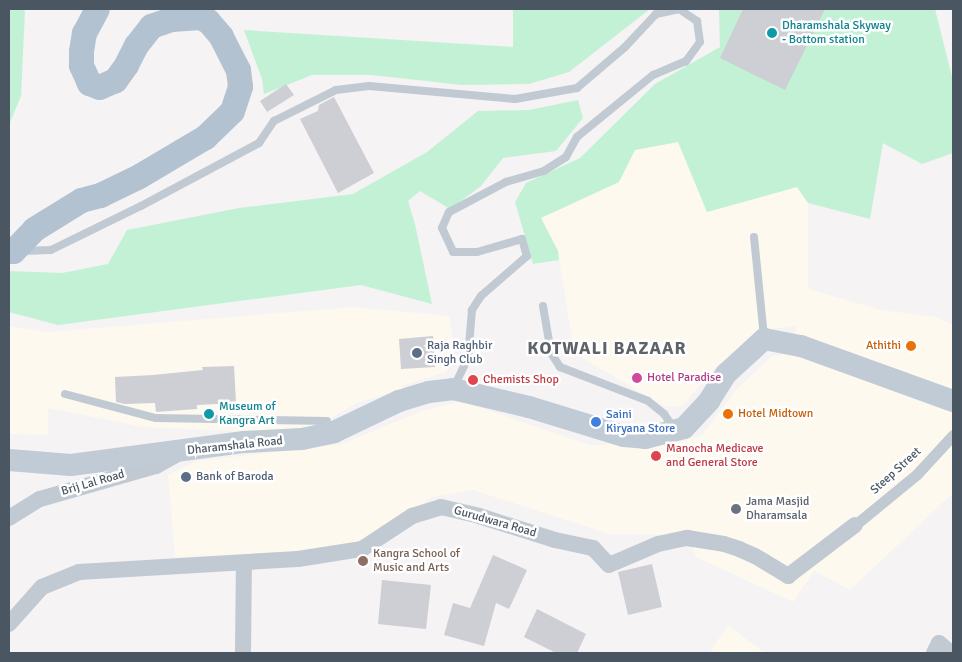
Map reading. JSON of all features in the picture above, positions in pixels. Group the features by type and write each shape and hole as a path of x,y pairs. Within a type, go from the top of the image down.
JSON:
{"main road":[{"path":"11,251 34,229 81,200 100,195 139,176 205,137 232,111 240,86 238,70 221,36 208,21 200,17 171,19 151,26 136,45 126,65 115,80 100,87 90,83 83,72 81,51 84,33 97,9"},
{"path":"453,389 528,407 624,436 645,438 684,428 709,401 726,374 764,339 801,346 953,401"},
{"name":"Dharamshala Road","path":"9,460 71,465 244,442 302,439 334,432 399,401 429,392 453,389"}],"street":[{"name":"Steep Street","path":"855,525 918,474 953,435"},
{"name":"Brij Lal Road","path":"9,518 40,499 156,466 180,452"},
{"name":"Gurudwara Road","path":"9,624 42,587 79,572 298,559 362,549 412,516 441,507 479,516 555,540 593,548 608,565 658,544 687,538 724,544 755,556 788,576 855,525"},
{"path":"243,653 244,563"},
{"path":"934,653 939,643 951,653"}],"lane":[{"path":"11,251 52,250 141,206 259,143 274,121 336,90 369,86 515,99 577,88 625,48 656,14 679,9 697,21 700,42 686,61 652,75 577,138 566,157 544,171 506,182 449,212 442,228 452,252 477,252 522,239 527,256 481,296 472,310 468,358 453,389"},
{"path":"754,237 764,339"},
{"path":"544,306 551,352 560,367 648,401 664,414 675,431"},
{"path":"65,394 156,418 327,421"}],"shaded area":[{"path":"678,142 707,212 797,187 808,203 808,289 881,310 936,317 953,325 953,493 850,590 814,571 793,602 696,557 688,535 609,534 473,490 433,497 375,535 338,550 175,557 168,475 197,461 342,444 422,411 461,401 589,445 676,442 701,436 736,390 772,356 790,353 797,326 759,330 717,366 682,406 664,406 574,353 558,251 540,218 619,182 635,150"},
{"path":"353,307 449,316 455,351 446,372 402,386 402,390 357,403 318,426 288,433 143,427 48,408 48,435 9,434 9,326 48,332"},
{"path":"728,625 765,653 709,653"}],"green space":[{"path":"9,9 25,11 21,96 9,125"},
{"path":"513,9 650,9 569,72 529,84 462,85 372,75 312,75 264,94 262,79 244,30 513,47"},
{"path":"719,9 935,9 953,81 953,153 922,164 883,143 870,219 808,203 797,187 707,212 678,142 635,150 619,182 541,218 558,251 559,260 533,264 515,202 526,183 580,158 655,84 720,47"},
{"path":"578,100 583,118 556,151 503,158 481,186 450,209 420,191 408,201 415,224 432,304 361,285 58,325 9,312 9,271 62,273 108,264 127,230 239,208 353,194 427,152 478,111 529,110"}],"building":[{"name":"Dharamshala Skyway - Bottom station","path":"743,9 825,9 785,90 720,58"},
{"path":"286,84 294,95 267,112 260,101"},
{"path":"334,97 374,173 338,193 300,119 318,111 319,105"},
{"name":"Raja Raghbir Singh Club","path":"433,336 435,367 401,369 399,339"},
{"path":"234,366 236,403 197,405 197,409 156,412 155,403 125,404 116,402 115,377 203,370 202,367"},
{"path":"493,555 527,570 509,609 496,603 484,646 444,635 453,603 470,608"},
{"path":"652,564 662,607 628,615 618,572"},
{"path":"382,580 431,585 426,629 378,624"},
{"path":"537,609 586,634 577,653 556,653 524,637"}],"place":[{"name":"Dharamshala Skyway - Bottom station","path":"772,33"},
{"name":"Athithi","path":"911,346"},
{"name":"Raja Raghbir Singh Club","path":"417,353"},
{"name":"Hotel Paradise","path":"637,378"},
{"name":"Chemists Shop","path":"473,380"},
{"name":"Museum of Kangra Art","path":"209,414"},
{"name":"Hotel Midtown","path":"728,414"},
{"name":"Saini Kiryana Store","path":"596,422"},
{"name":"Manocha Medicave and General Store","path":"656,456"},
{"name":"Bank of Baroda","path":"186,477"},
{"name":"Jama Masjid Dharamsala","path":"736,509"},
{"name":"Kangra School of Music and Arts","path":"363,561"}],"district":[{"name":"KOTWALI BAZAAR","path":"607,348"}]}
